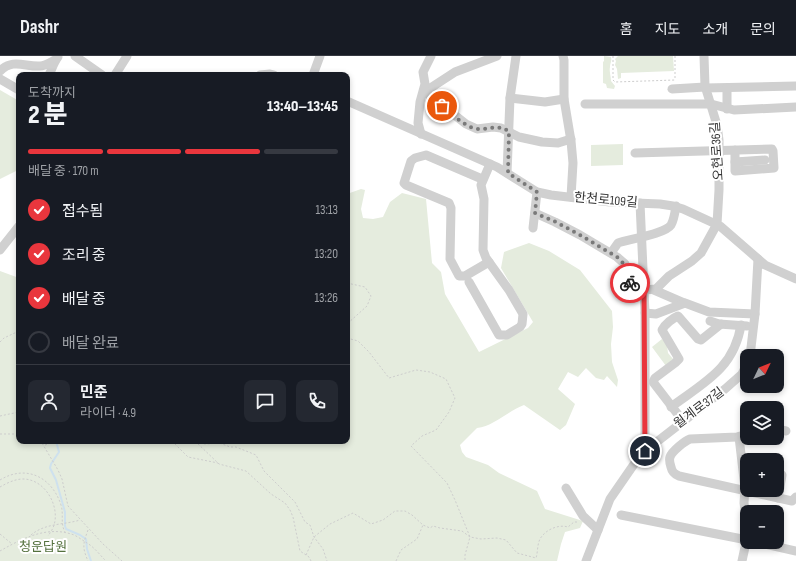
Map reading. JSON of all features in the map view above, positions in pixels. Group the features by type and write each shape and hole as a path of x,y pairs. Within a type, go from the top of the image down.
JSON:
{"street":[{"path":"75,56 98,72"},
{"path":"117,72 126,56"},
{"path":"314,72 320,56"},
{"path":"421,134 418,123 420,102 426,84 424,72 431,56"},
{"path":"424,91 455,72 497,56"},
{"path":"508,173 510,98 516,56"},
{"path":"563,56 564,99 571,139 573,163 571,197"},
{"name":"오현로36길","path":"704,56 705,88 717,125 719,151 717,224"},
{"path":"0,71 6,66 20,63 42,66 57,58"},
{"path":"51,72 57,58"},
{"path":"0,79 16,88"},
{"path":"675,86 705,88 796,86"},
{"path":"727,88 727,109"},
{"path":"424,91 466,124 477,129 493,127 502,128 509,131 513,135 542,142 558,143 571,139"},
{"path":"510,98 545,102 564,99"},
{"name":"한천로109길","path":"350,102 490,164 508,173 537,192 640,204 676,206 717,224 765,265 796,279"},
{"path":"585,104 711,104 734,110 796,107"},
{"path":"635,154 734,150 772,149 774,167 773,169 736,171 734,150"},
{"path":"482,180 429,155 424,155 411,161 404,183 449,203 450,259 459,276 465,276 489,262"},
{"path":"735,162 765,160"},
{"path":"469,282 499,335 507,335 520,327 523,319 522,312 509,290 486,258 483,250 484,200 481,187 482,180 490,164"},
{"path":"533,228 537,192"},
{"path":"640,204 645,313 645,451"},
{"path":"611,253 618,243 656,233 668,228 672,222 676,206"},
{"path":"535,213 556,222 617,257 624,264 626,275 635,287 644,290 654,290 709,312 755,314"},
{"path":"654,290 671,274 692,261 701,253 717,224"},
{"path":"0,250 16,230"},
{"path":"751,349 755,314 758,260"},
{"path":"645,313 656,314 684,303"},
{"path":"683,421 654,382 655,378 676,363 679,359 662,330 664,326 678,316 698,339 701,340 721,324"},
{"path":"710,321 721,324 754,326"},
{"path":"671,406 722,368 736,346 741,325"},
{"name":"월계로37길","path":"586,561 610,499 632,466 645,451 740,376"},
{"path":"740,435 690,439 684,442 672,454 670,460 671,469 676,475 740,489"},
{"path":"566,488 583,516 598,530"},
{"path":"775,497 792,501 796,496"},
{"path":"621,515 740,538"},
{"path":"784,548 796,551"},
{"path":"742,561 745,549"}],"path":[{"path":"613,56 613,80 615,82 675,86 675,56"},
{"path":"350,284 365,287 371,296 367,306 350,321"},
{"path":"0,342 4,338 16,332"},
{"path":"350,339 358,341 369,352 389,378 416,370 430,372 446,379 455,398 449,412 436,430 422,436 411,446 447,483 465,521 470,537 465,555 465,561"},
{"path":"0,416 16,413"},
{"path":"0,434 16,434"},
{"path":"49,444 44,446 56,465 62,479 68,506 102,544 122,561"},
{"path":"175,444 188,457 246,471 271,494 286,503 293,517 300,551 306,554 311,561"},
{"path":"199,444 219,464"},
{"path":"222,444 254,453 262,464 264,471 295,502 305,522 310,525 314,537 322,549 327,561"},
{"path":"0,480 6,476 24,474 36,475 45,480 51,486 60,505 62,511 62,523 66,533"},
{"path":"0,487 11,481 22,479 38,483 44,488 51,497 54,506 54,524 48,536"},
{"path":"306,554 314,537 330,524 353,513 371,524 383,520 395,511 405,512 412,515 423,525 430,528 433,526 462,531 470,537 481,539 497,538 506,540 516,553 536,558 540,539 546,533 558,526 568,527 576,521 579,524"},
{"path":"31,535 36,531 54,524 69,523 80,520"},
{"path":"396,561 401,550 417,539 423,525"},
{"path":"88,529 83,550 88,561"},
{"path":"0,551 31,535 50,532 66,533 72,534 87,543 105,560 104,561"},
{"path":"0,534 12,544"}],"green space":[{"path":"604,56 611,57 610,72 611,81 615,86 614,89 607,88 606,84 603,83"},
{"path":"618,56 673,56 674,71 621,73 621,78 618,79 615,59"},
{"path":"0,90 16,99 16,171 0,179"},
{"path":"623,144 623,165 591,166 591,145"},
{"name":"청운답원","path":"361,189 365,190 361,209 363,218 373,219 383,217 390,202 402,193 426,199 432,263 441,272 445,294 479,352 528,328 533,322 501,268 504,252 529,243 549,251 580,270 612,311 612,362 618,380 617,387 607,376 604,380 596,378 586,368 578,377 568,372 558,389 575,404 566,425 560,430 524,405 483,427 477,428 460,445 462,452 466,457 488,465 499,473 537,491 545,509 583,521 580,528 565,532 557,561 0,561 0,271 16,277 16,444 350,444 350,193"},
{"path":"662,339 667,345 668,353 673,359 666,366 652,347"}],"waterway":[{"path":"57,444 59,452 50,468 56,480 65,512 65,526 66,529 86,539 87,549 91,561"}],"way so far":[{"path":"442,106 466,124 477,129 493,127 502,128 509,131 508,173 537,192 535,213 556,222 617,257 623,262 626,275 630,283"}],"route":[{"path":"630,283 635,287 644,290 645,451"}]}
